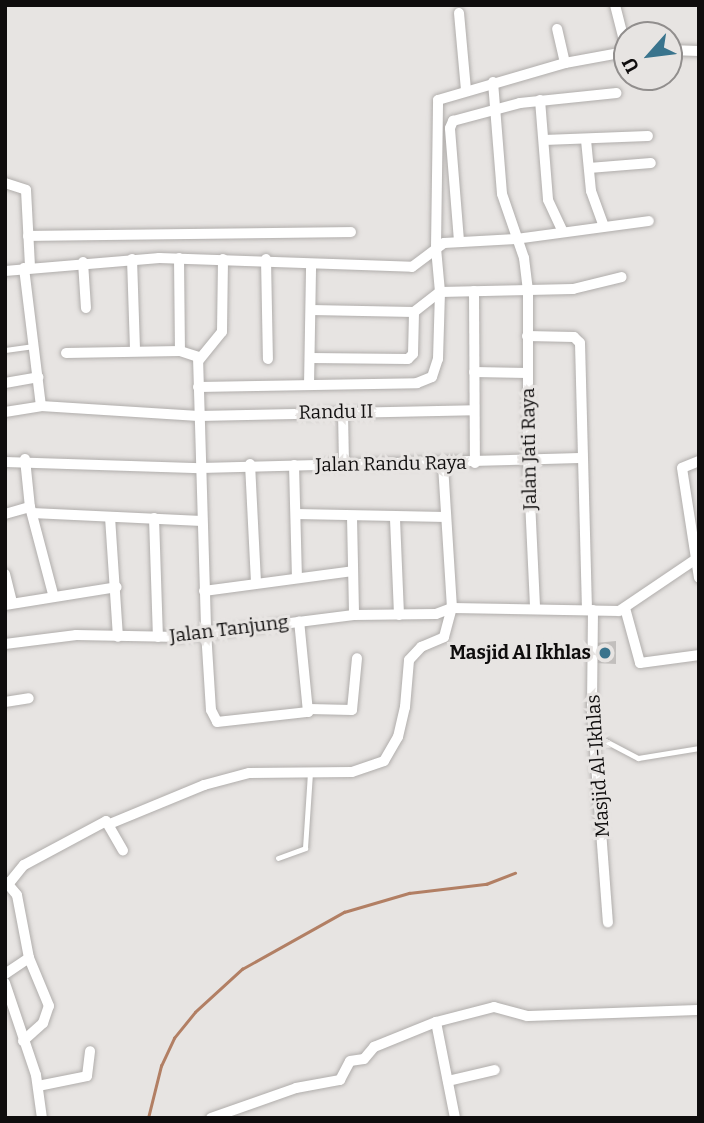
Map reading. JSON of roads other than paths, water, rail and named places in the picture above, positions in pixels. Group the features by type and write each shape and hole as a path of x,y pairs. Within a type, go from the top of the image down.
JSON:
{"street":[{"path":"459,13 466,90"},
{"path":"557,29 565,63"},
{"path":"198,387 417,383 432,377 438,359 440,292 436,248 436,109 440,97 565,63 613,54"},
{"name":"Jalan Jati Raya","path":"493,82 498,108 502,194 528,289 528,458 535,609"},
{"path":"459,241 451,123 498,108 540,100 616,93"},
{"path":"540,100 548,200 563,232"},
{"path":"544,139 586,140 648,136"},
{"path":"586,140 591,191 604,226"},
{"path":"589,168 651,163"},
{"path":"5,183 26,190 27,268 41,406"},
{"path":"5,271 83,262 179,258 266,259 312,265 412,267 436,248 459,241 516,239 649,220"},
{"path":"28,236 351,232"},
{"path":"179,258 180,351"},
{"path":"132,259 135,351"},
{"path":"198,360 222,332 223,259"},
{"path":"266,259 268,359"},
{"path":"83,262 86,308"},
{"path":"309,385 312,265"},
{"path":"311,310 414,312 440,292 573,289 622,277"},
{"path":"474,291 475,463"},
{"path":"310,358 408,359 413,355 414,312"},
{"name":"Masjid Al-Ikhlas","path":"527,336 574,337 580,343 580,458 590,610 594,735 608,922"},
{"path":"66,353 180,351 195,354 198,360 206,631 211,710 217,722 296,717 309,709 352,710 357,658"},
{"path":"474,372 527,373"},
{"path":"5,383 38,377"},
{"name":"Randu II","path":"5,412 41,406 199,416 474,410"},
{"path":"343,412 344,464"},
{"name":"Jalan Randu Raya","path":"5,462 25,459 201,468 250,464 443,464 528,458 580,458"},
{"path":"25,459 31,510 53,594"},
{"path":"699,461 682,468 695,522 699,578"},
{"path":"250,464 256,583"},
{"path":"294,464 297,576"},
{"path":"23,1041 43,1023 50,1006 29,958 19,902 8,882 24,865 106,821 112,823 204,785 249,773 364,770 384,761 403,717 409,660 421,647 444,636 452,608 443,464"},
{"path":"5,514 31,510 202,521"},
{"path":"296,514 395,519 446,517"},
{"path":"110,517 117,587 118,637"},
{"path":"352,517 354,615"},
{"path":"154,518 158,638"},
{"path":"395,519 399,615"},
{"path":"698,557 625,608 640,663 699,656"},
{"path":"204,591 297,576 353,571"},
{"path":"5,574 9,604 53,594 117,587"},
{"name":"Jalan Tanjung","path":"5,644 76,635 158,638 354,615 436,614 452,608 625,608"},
{"path":"299,621 309,709"},
{"path":"5,702 29,698"},
{"path":"112,823 123,850"},
{"path":"5,974 29,958"},
{"path":"5,983 38,1086 42,1118"},
{"path":"211,1118 296,1088 340,1080 348,1062 364,1059 374,1047 436,1022 494,1007 527,1016 699,1010"},
{"path":"436,1022 455,1118"},
{"path":"38,1086 87,1076 90,1051"},
{"path":"447,1081 495,1070"}],"lane":[{"path":"5,350 34,346"},
{"path":"594,735 638,758 699,748"},
{"path":"278,858 305,848 310,773"}],"waterway":[{"path":"148,1118 161,1066 174,1038 195,1012 242,969 344,912 409,893 486,884 515,873"}],"place":[{"name":"Masjid Al Ikhlas","path":"605,653"}]}
